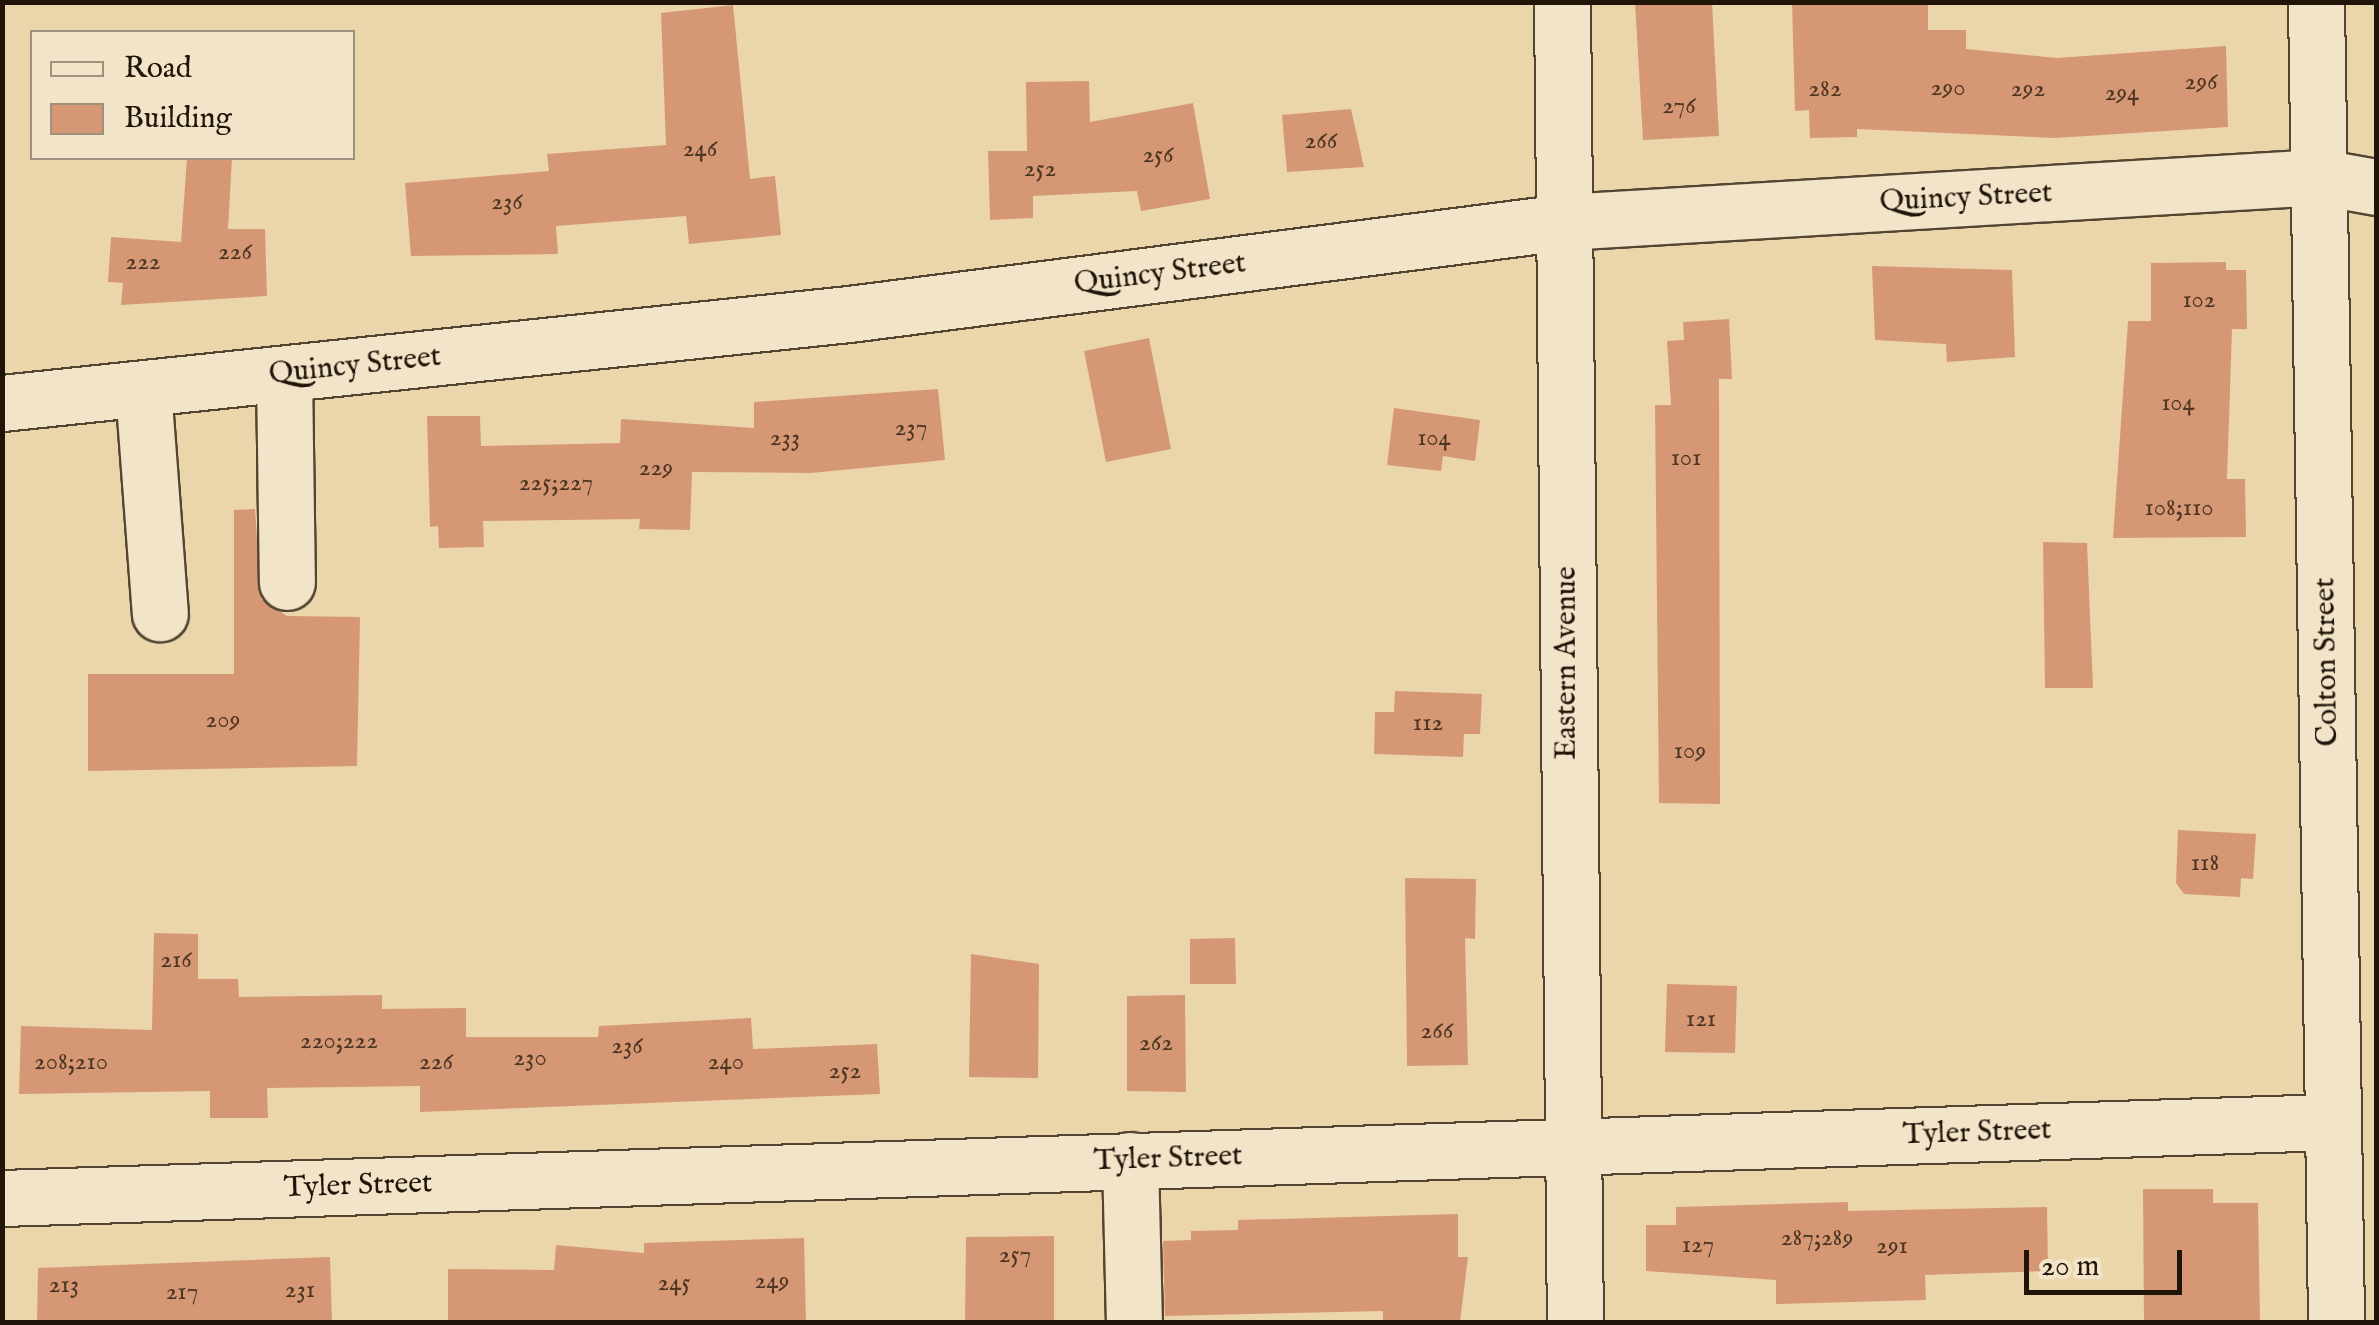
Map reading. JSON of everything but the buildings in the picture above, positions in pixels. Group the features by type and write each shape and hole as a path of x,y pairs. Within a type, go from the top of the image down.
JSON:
{"street":[{"name":"Eastern Avenue","path":"1562,2 1575,1322"},
{"name":"Colton Street","path":"2316,2 2336,1322"},
{"name":"Quincy Street","path":"2,403 849,314 1564,222 2320,178 2376,187"},
{"path":"284,374 287,582"},
{"path":"143,388 160,612"},
{"name":"Tyler Street","path":"2,1198 2333,1122"},
{"path":"1130,1160 1134,1322"}]}
